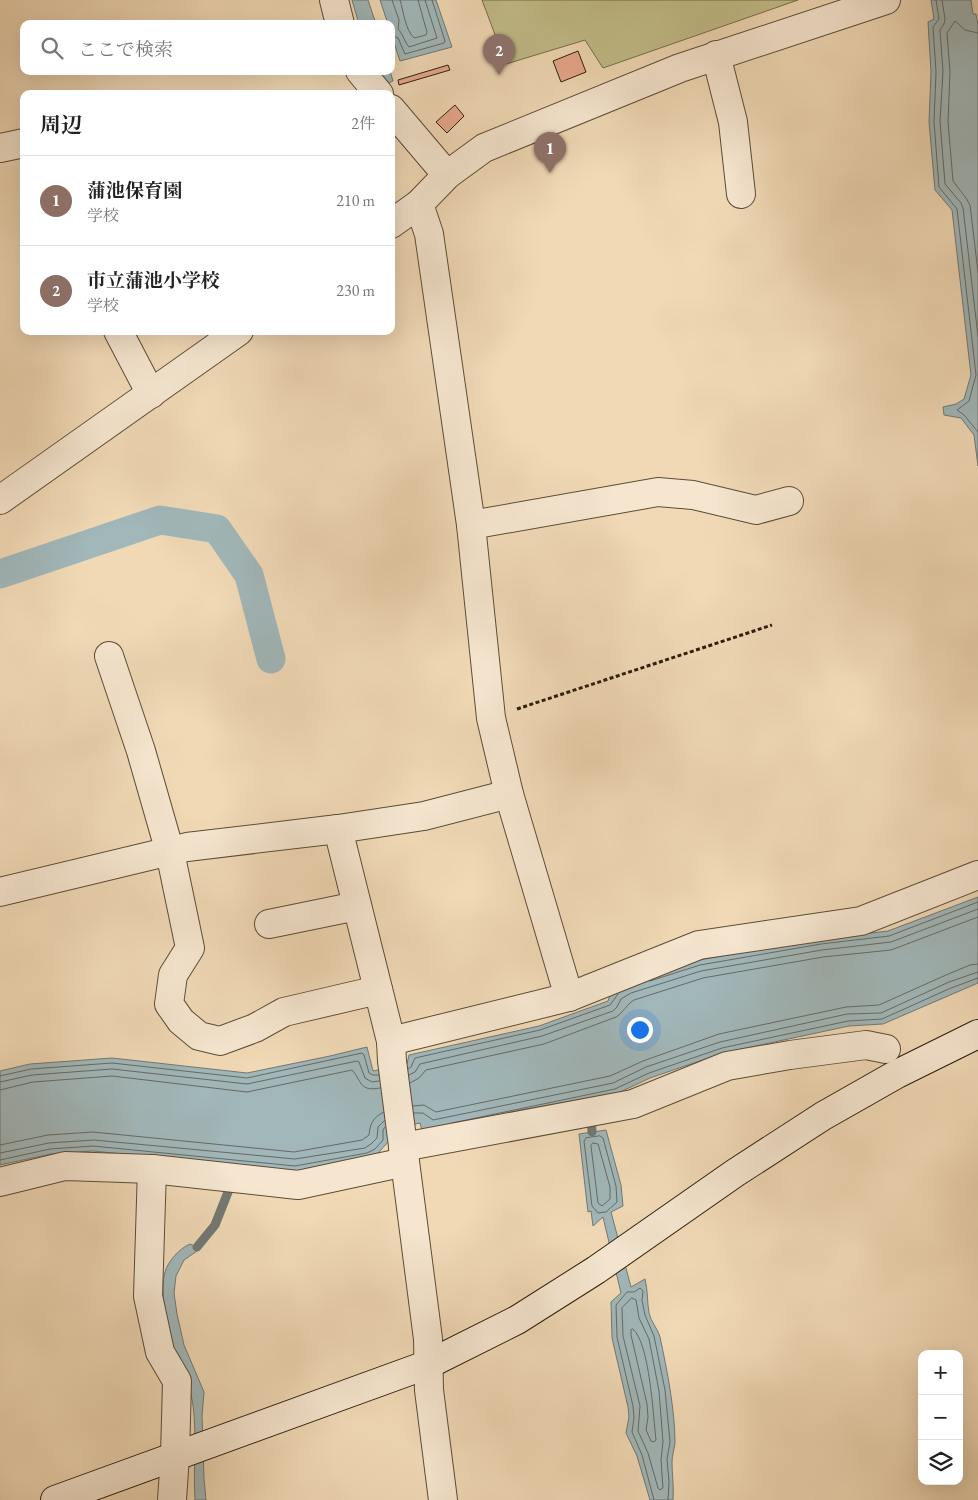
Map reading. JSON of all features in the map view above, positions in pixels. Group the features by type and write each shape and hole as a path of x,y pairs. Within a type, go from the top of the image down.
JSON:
{"street":[{"path":"334,0 339,20"},
{"path":"395,221 419,204 447,175 484,148 680,68 886,0"},
{"path":"716,55 733,122 741,194"},
{"path":"363,75 376,90"},
{"path":"395,114 447,175"},
{"path":"0,148 20,144"},
{"path":"419,204 429,234 471,525 492,718 509,794 569,997"},
{"path":"120,335 151,394"},
{"path":"0,500 234,335"},
{"path":"471,525 658,492 693,494 756,510 789,501"},
{"path":"109,656 170,852 190,948 173,975 170,1004 181,1021 199,1036 220,1041 255,1028 284,1012 378,990"},
{"path":"0,892 187,847 338,829 424,816 509,794"},
{"path":"338,829 358,906 391,1051 428,1340 429,1390 443,1500"},
{"path":"391,1051 569,997 699,945 861,920 978,875"},
{"path":"269,924 358,906"},
{"path":"55,1500 429,1364 517,1320 596,1270 735,1173 823,1116 897,1074 978,1034"},
{"path":"0,1182 65,1166 152,1169 298,1185 403,1147 633,1104 727,1066 790,1055 866,1046 886,1049"},
{"path":"152,1169 148,1296 160,1352 176,1381 175,1456 172,1500"}],"path":[{"path":"492,718 772,625"}],"shaded area":[{"path":"482,0 798,0 603,68 585,40 506,64"}],"water":[{"path":"352,0 368,0 375,20 358,20"},
{"path":"380,0 436,0 452,47 400,61 395,46 395,20 387,20"},
{"path":"931,0 971,0 973,14 976,14 978,24 978,466 974,435 961,418 944,415 943,407 956,404 964,399 971,375 952,210 935,190 929,122 931,72 928,22 934,19"},
{"path":"382,75 391,75 393,81 389,83"},
{"path":"978,897 978,983 883,1024 849,1026 723,1053 650,1078 616,1094 423,1134 420,1123 388,1131 389,1141 378,1153 369,1158 295,1171 93,1151 51,1154 0,1165 0,1071 30,1064 112,1058 247,1073 367,1047 373,1071 407,1064 409,1055 539,1026 608,1001 611,992 626,983 699,960 820,939 888,931"},
{"path":"606,1130 621,1185 623,1206 611,1212 631,1287 645,1279 649,1313 660,1337 668,1376 675,1430 672,1462 673,1500 650,1500 637,1456 626,1433 629,1417 628,1407 612,1338 611,1302 621,1293 603,1217 593,1226 591,1211 588,1212 579,1134"},
{"path":"190,1244 197,1247 197,1251 184,1260 176,1276 174,1293 184,1345 204,1392 202,1416 206,1500 195,1500 195,1429 192,1397 170,1336 163,1298 165,1272 169,1264 175,1255"}],"building":[{"path":"578,51 586,72 561,82 553,61"},
{"path":"448,65 450,70 399,85 398,80"},
{"path":"455,105 464,116 447,133 436,122"}],"waterway":[{"path":"0,574 160,520 217,529 249,575 271,659"},
{"path":"591,1115 592,1132"},
{"path":"197,1247 215,1225 232,1182"}],"place":[{"name":"市立蒲池小学校","path":"499,75"},
{"name":"蒲池保育園","path":"550,173"}]}
